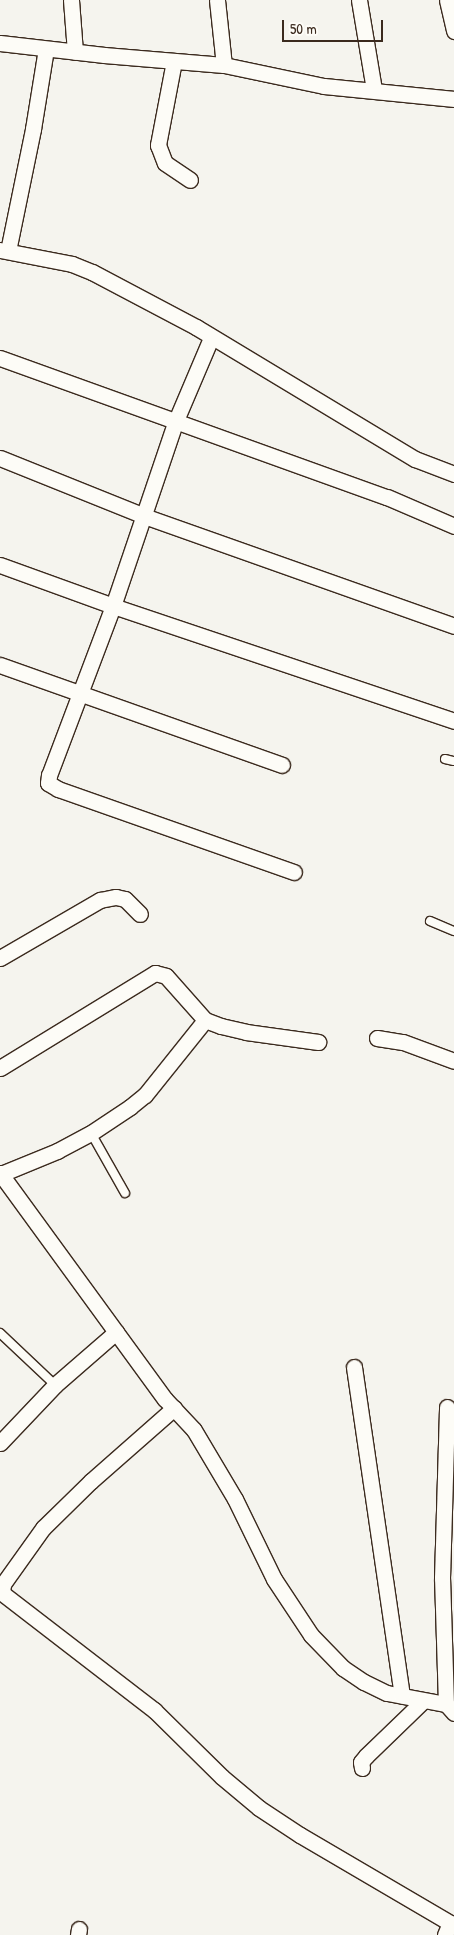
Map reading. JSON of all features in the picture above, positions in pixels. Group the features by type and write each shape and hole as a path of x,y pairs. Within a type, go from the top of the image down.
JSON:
{"street":[{"path":"71,0 75,52"},
{"path":"217,0 224,65"},
{"path":"359,0 374,90"},
{"path":"447,0 454,31"},
{"path":"0,43 75,52 224,65 324,86 454,99"},
{"path":"46,49 33,129 4,250 72,264 92,272 212,338 415,459 454,474"},
{"path":"174,61 158,145 165,163 190,180"},
{"path":"212,338 175,423 113,606 48,775 48,783 58,789 294,872"},
{"path":"0,358 175,423 386,497 454,526"},
{"path":"0,458 144,516 454,626"},
{"path":"0,565 113,606 454,722"},
{"path":"0,665 282,764"},
{"path":"0,958 100,900 116,897 125,899 140,914"},
{"path":"0,1068 155,973 166,976 205,1020 246,1032 318,1042"},
{"path":"205,1020 146,1095 91,1133 57,1151 0,1173 165,1399 184,1418 204,1446 235,1499 274,1580 311,1635 343,1668 364,1682 387,1693 423,1701 450,1703 442,1578 447,1406"},
{"path":"377,1038 403,1042 454,1061"},
{"path":"0,1443 55,1385 116,1332"},
{"path":"354,1367 402,1696"},
{"path":"174,1408 91,1481 43,1528 3,1584 2,1593 154,1710 222,1777 259,1808 300,1836 450,1927"},
{"path":"362,1768 361,1762 366,1756 423,1701"}],"lane":[{"path":"445,759 454,762"},
{"path":"430,921 454,931"},
{"path":"91,1133 125,1193"},
{"path":"0,1333 55,1385"}]}
